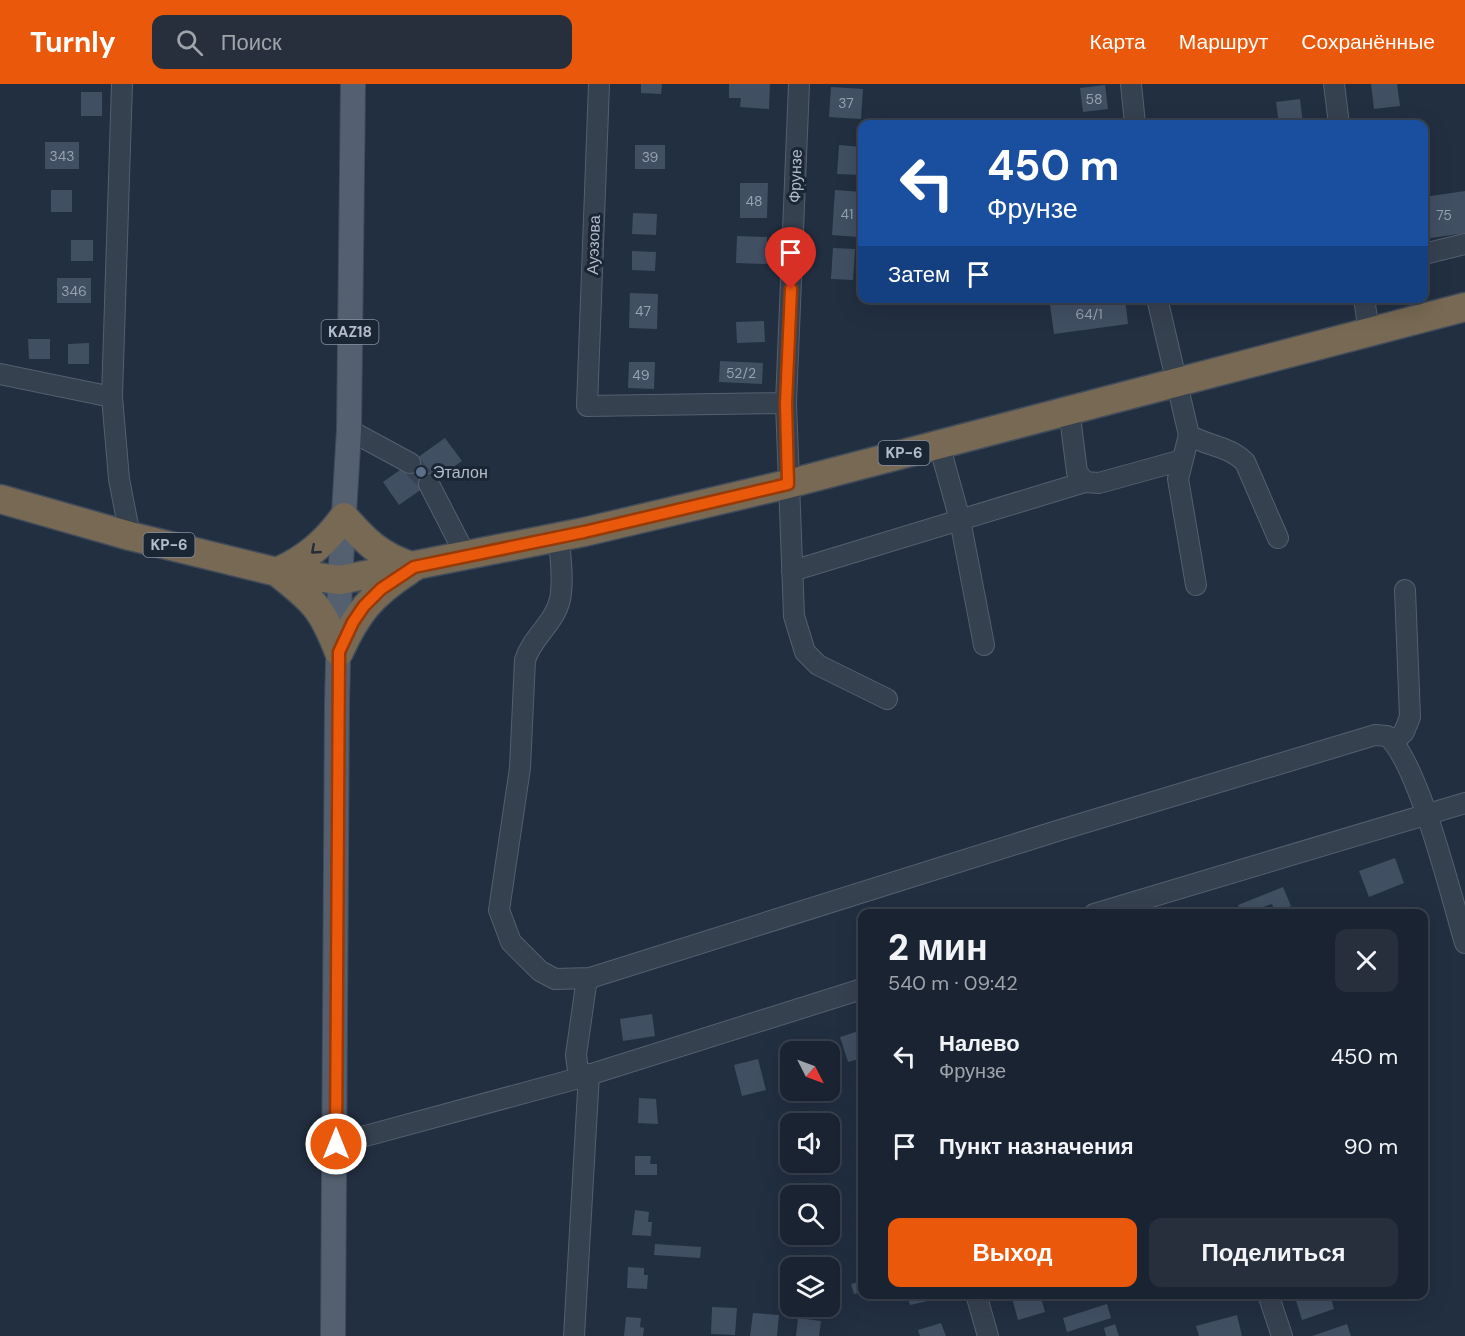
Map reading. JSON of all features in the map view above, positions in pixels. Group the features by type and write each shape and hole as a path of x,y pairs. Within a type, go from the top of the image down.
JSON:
{"highway":[{"name":"KP-6","path":"0,499 130,536 277,572 340,580 559,537 788,484 1465,307"},
{"path":"339,652 326,618 310,599 277,572 301,561 318,548 344,517 371,546 389,559 414,567"},
{"path":"339,652 353,622 364,606 381,589 414,567"}],"main road":[{"name":"KAZ18","path":"333,1336 340,580 349,430 353,84"}],"street":[{"path":"122,84 112,397 119,479 130,536"},
{"name":"Ауэзова","path":"599,84 587,406 786,403"},
{"name":"Фрунзе","path":"799,84 786,403 794,616 805,652 818,665 887,699"},
{"path":"1131,84 1136,120"},
{"path":"1334,84 1339,120"},
{"path":"1428,253 1465,244"},
{"path":"1158,303 1189,435 1178,479 1196,585"},
{"path":"1365,303 1370,332"},
{"path":"0,374 112,397"},
{"path":"1069,410 1077,472 1085,482"},
{"path":"349,430 410,463"},
{"path":"1189,435 1236,452 1245,462 1278,538"},
{"path":"939,444 960,520 984,645"},
{"path":"792,571 1085,482 1099,483 1182,460"},
{"path":"429,484 466,556"},
{"path":"559,537 560,600 549,624 530,645 525,660 520,768 499,910 511,942 540,971 555,979 590,978 1046,834 1376,735 1387,736 1402,755 1427,815 1465,943"},
{"path":"1394,742 1404,732 1410,717 1405,590"},
{"path":"1122,909 1145,905 1465,803"},
{"path":"574,1336 584,1076 576,1055 586,985 590,978"},
{"path":"336,1144 584,1076 858,990"},
{"path":"977,1299 988,1336"},
{"path":"1270,1299 1282,1336"}],"building":[{"path":"641,84 662,84 661,94 641,93"},
{"path":"729,84 770,84 769,109 740,107 741,98 729,98"},
{"path":"1371,84 1397,84 1400,106 1374,109"},
{"path":"1105,85 1108,109 1083,112 1080,88"},
{"path":"831,87 863,89 861,119 829,117"},
{"path":"81,92 102,92 102,116 81,116"},
{"path":"1300,99 1303,120 1278,120 1276,102"},
{"path":"45,142 79,142 79,169 45,169"},
{"path":"635,145 665,145 665,169 635,169"},
{"path":"839,145 858,147 858,175 837,174"},
{"path":"740,183 768,183 767,218 740,218"},
{"path":"51,190 72,190 72,212 51,212"},
{"path":"835,190 858,192 858,237 832,235"},
{"path":"1465,191 1465,233 1428,238 1428,196"},
{"path":"633,213 657,214 656,235 632,234"},
{"path":"737,236 767,237 767,264 736,263"},
{"path":"71,240 93,240 93,261 71,261"},
{"path":"833,248 855,249 853,280 831,279"},
{"path":"632,251 656,252 655,271 632,270"},
{"path":"57,278 91,278 91,303 57,303"},
{"path":"630,293 658,294 657,329 629,328"},
{"path":"1126,303 1128,324 1054,334 1050,305"},
{"path":"764,321 765,342 737,343 736,322"},
{"path":"28,339 50,339 50,359 29,359"},
{"path":"89,343 89,364 68,364 68,344"},
{"path":"720,361 763,363 762,384 719,382"},
{"path":"629,362 655,362 654,389 628,388"},
{"name":"Эталон","path":"445,438 462,461 399,505 383,482"},
{"path":"1395,858 1404,883 1369,897 1359,871"},
{"path":"1283,887 1291,906 1274,909 1272,904 1256,909 1239,909 1238,905"},
{"path":"652,1014 655,1036 623,1041 620,1019"},
{"path":"858,1031 858,1059 848,1062 840,1037"},
{"path":"758,1059 766,1090 742,1096 734,1065"},
{"path":"639,1098 656,1099 658,1124 638,1123"},
{"path":"635,1156 651,1156 650,1164 657,1164 657,1175 635,1175"},
{"path":"635,1210 649,1212 648,1222 652,1222 651,1236 632,1235"},
{"path":"655,1244 701,1247 700,1258 654,1255"},
{"path":"628,1267 644,1268 644,1275 648,1275 647,1289 627,1288"},
{"path":"858,1282 858,1293 854,1294 851,1284"},
{"path":"908,1299 932,1299 932,1300 910,1305"},
{"path":"1012,1299 1041,1299 1045,1312 1018,1320"},
{"path":"1296,1299 1331,1299 1334,1309 1302,1320"},
{"path":"1107,1304 1111,1318 1067,1332 1063,1318"},
{"path":"712,1307 737,1308 735,1335 711,1334"},
{"path":"753,1313 779,1315 777,1336 750,1336"},
{"path":"1237,1315 1242,1336 1199,1336 1196,1326"},
{"path":"626,1317 641,1318 640,1327 644,1328 643,1336 624,1336"},
{"path":"798,1318 821,1321 819,1336 796,1336"},
{"path":"941,1323 946,1336 920,1336 918,1330"},
{"path":"1115,1324 1119,1336 1106,1336 1104,1328"},
{"path":"1347,1324 1351,1336 1312,1336"}],"tunnel":[{"path":"410,463 429,484"}],"place":[{"name":"Эталон","path":"421,472"}],"route":[{"path":"336,1144 337,704 339,652 353,622 364,606 381,589 414,567 584,532 788,484 786,403 791,289"}]}
